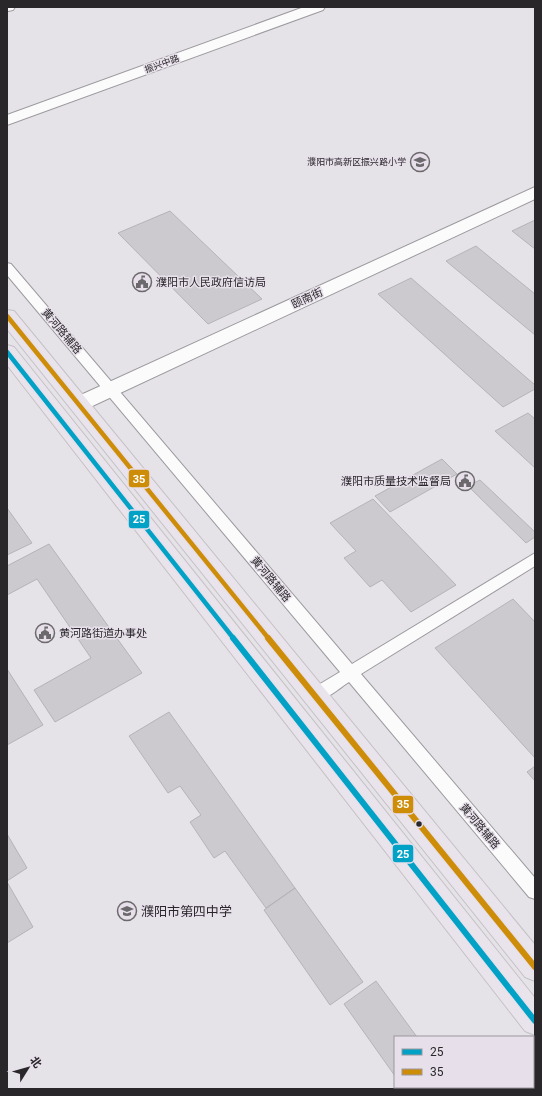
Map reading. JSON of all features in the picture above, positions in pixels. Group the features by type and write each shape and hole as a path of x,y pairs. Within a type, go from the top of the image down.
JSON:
{"main road":[{"path":"7,316 535,967"},
{"path":"7,352 535,1020"}],"street":[{"name":"振兴中路","path":"7,107 285,7"},
{"name":"振兴中路","path":"7,120 318,7"},
{"name":"颐南街","path":"79,404 535,192"}],"lane":[{"name":"黄河路辅路","path":"7,267 535,891"},
{"path":"315,695 535,560"}],"building":[{"path":"170,211 262,299 208,324 118,233"},
{"path":"535,220 535,249 512,231"},
{"path":"476,246 535,294 535,335 446,261"},
{"path":"411,278 535,385 535,389 503,407 378,294"},
{"path":"528,413 535,419 535,468 495,431"},
{"path":"442,459 457,474 390,512 375,496"},
{"path":"480,480 535,532 535,537 526,543 468,486"},
{"path":"373,499 456,585 411,612 382,580 370,587 344,558 356,551 330,523"},
{"path":"7,508 32,543 7,555"},
{"path":"49,544 142,673 55,722 34,690 91,658 37,579 7,595 7,566"},
{"path":"513,599 535,622 535,758 435,648"},
{"path":"7,669 43,725 7,745"},
{"path":"169,712 295,888 266,908 225,851 214,858 190,822 201,815 180,786 168,793 129,736"},
{"path":"535,766 535,781 527,772"},
{"path":"7,834 27,868 7,881"},
{"path":"7,882 33,927 7,943"},
{"path":"295,888 363,982 330,1005 264,910"},
{"path":"376,981 416,1036 394,1036 394,1075 344,1004"},
{"path":"404,1088 434,1088 433,1089"}],"transit line":[{"name":"35","path":"7,316 535,967"},
{"name":"25","path":"7,352 535,1021"}],"place":[{"name":"濮阳市高新区振兴路小学","path":"420,162"},
{"name":"濮阳市人民政府信访局","path":"142,282"},
{"name":"濮阳市质量技术监督局","path":"465,481"},
{"name":"黄河路街道办事处","path":"45,633"},
{"name":"濮阳市第四中学","path":"127,911"}]}
